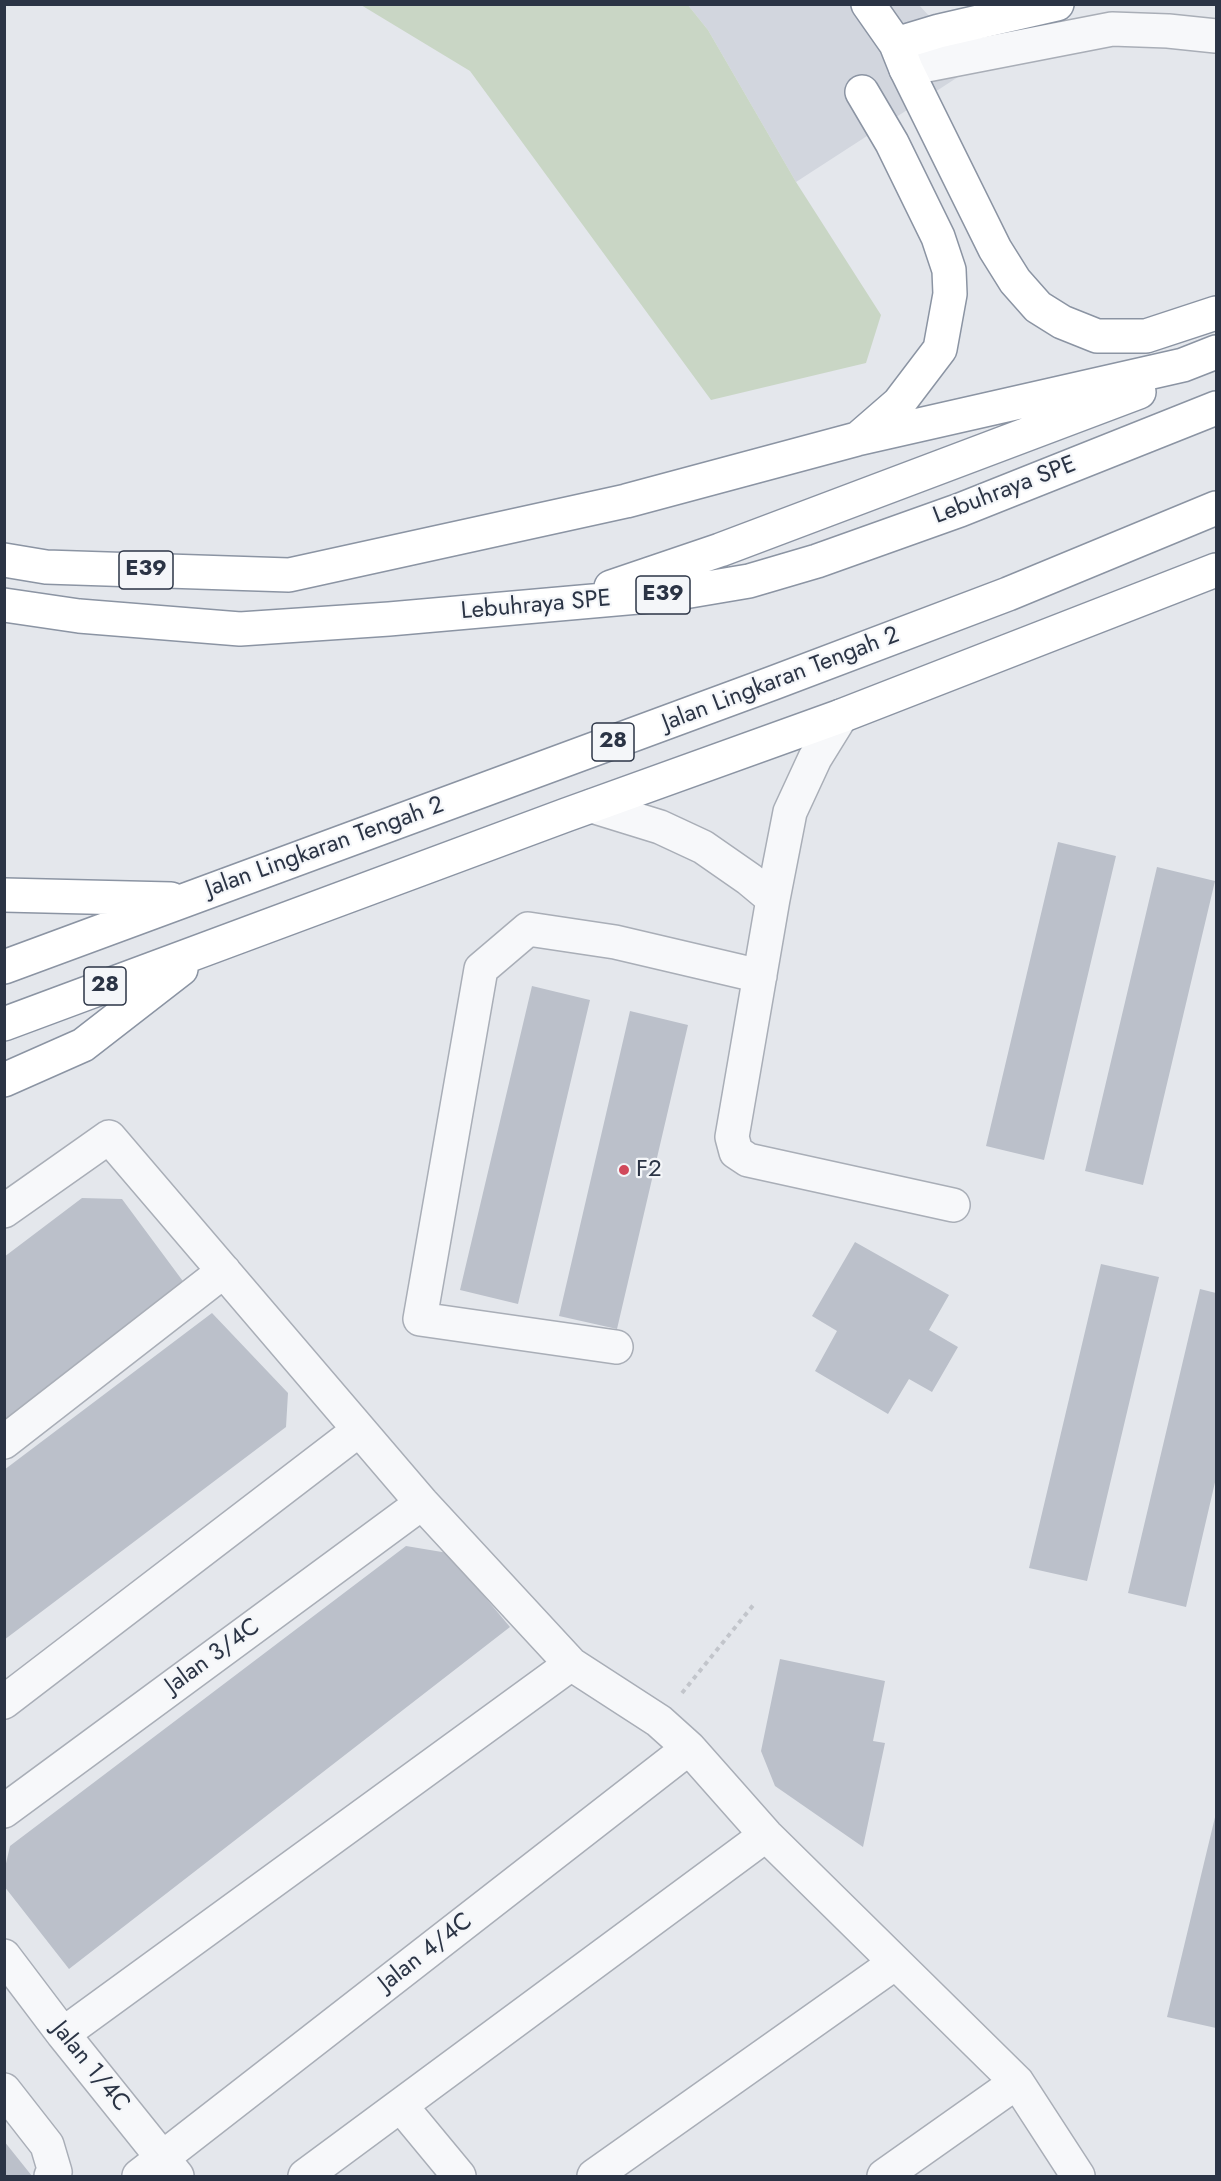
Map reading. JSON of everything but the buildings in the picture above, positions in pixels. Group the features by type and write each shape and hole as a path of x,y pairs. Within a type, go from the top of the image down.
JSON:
{"highway":[{"path":"868,4 901,57 995,249 1015,281 1038,307 1062,322 1097,336 1146,336 1216,313"},
{"path":"901,57 939,31 1057,4"},
{"path":"857,440 899,403 940,350 950,294 949,270 938,237 892,143 862,92"},
{"name":"E39","path":"4,560 46,567 289,575 626,501 857,440 1183,365 1216,352"},
{"path":"556,605 720,550 1216,362"},
{"name":"Lebuhraya SPE","path":"4,605 79,616 240,629 672,594 749,581 817,561 960,510 1216,408"},
{"name":"Jalan Lingkaran Tengah 2","path":"5,967 784,679 1008,594 1216,508"},
{"name":"28","path":"4,1024 841,716 1216,570"},
{"path":"4,895 187,899"},
{"path":"4,1080 83,1045 206,949"}],"street":[{"path":"901,57 1112,29 1216,36"},
{"path":"841,716 815,758 790,812 732,1137 736,1152 748,1160 952,1205"},
{"path":"592,806 660,827 703,847 773,899"},
{"path":"616,1347 420,1319 481,969 528,929 615,942 760,976"},
{"path":"4,1211 109,1137 422,1503 571,1664 659,1721 689,1748 766,1835 1017,2082 1078,2176"},
{"path":"4,1442 224,1271"},
{"path":"4,1702 359,1430"},
{"name":"Jalan 3/4C","path":"4,1811 422,1503"},
{"path":"63,2034 571,1664"},
{"name":"Jalan 4/4C","path":"160,2171 689,1748"},
{"path":"305,2176 766,1835"},
{"name":"Jalan 1/4C","path":"4,1956 63,2034 160,2171"},
{"path":"594,2176 895,1963"},
{"path":"884,2176 1017,2082"},
{"path":"4,2090 47,2145 55,2172 51,2176"},
{"path":"401,2106 459,2176"}],"path":[{"path":"659,1721 755,1603"}],"shaded area":[{"path":"688,5 919,5 975,66 796,182 708,30"}],"green space":[{"path":"361,5 688,5 708,30 796,182 881,315 866,363 711,400 470,71"}],"place":[{"name":"F2","path":"624,1170"}]}
